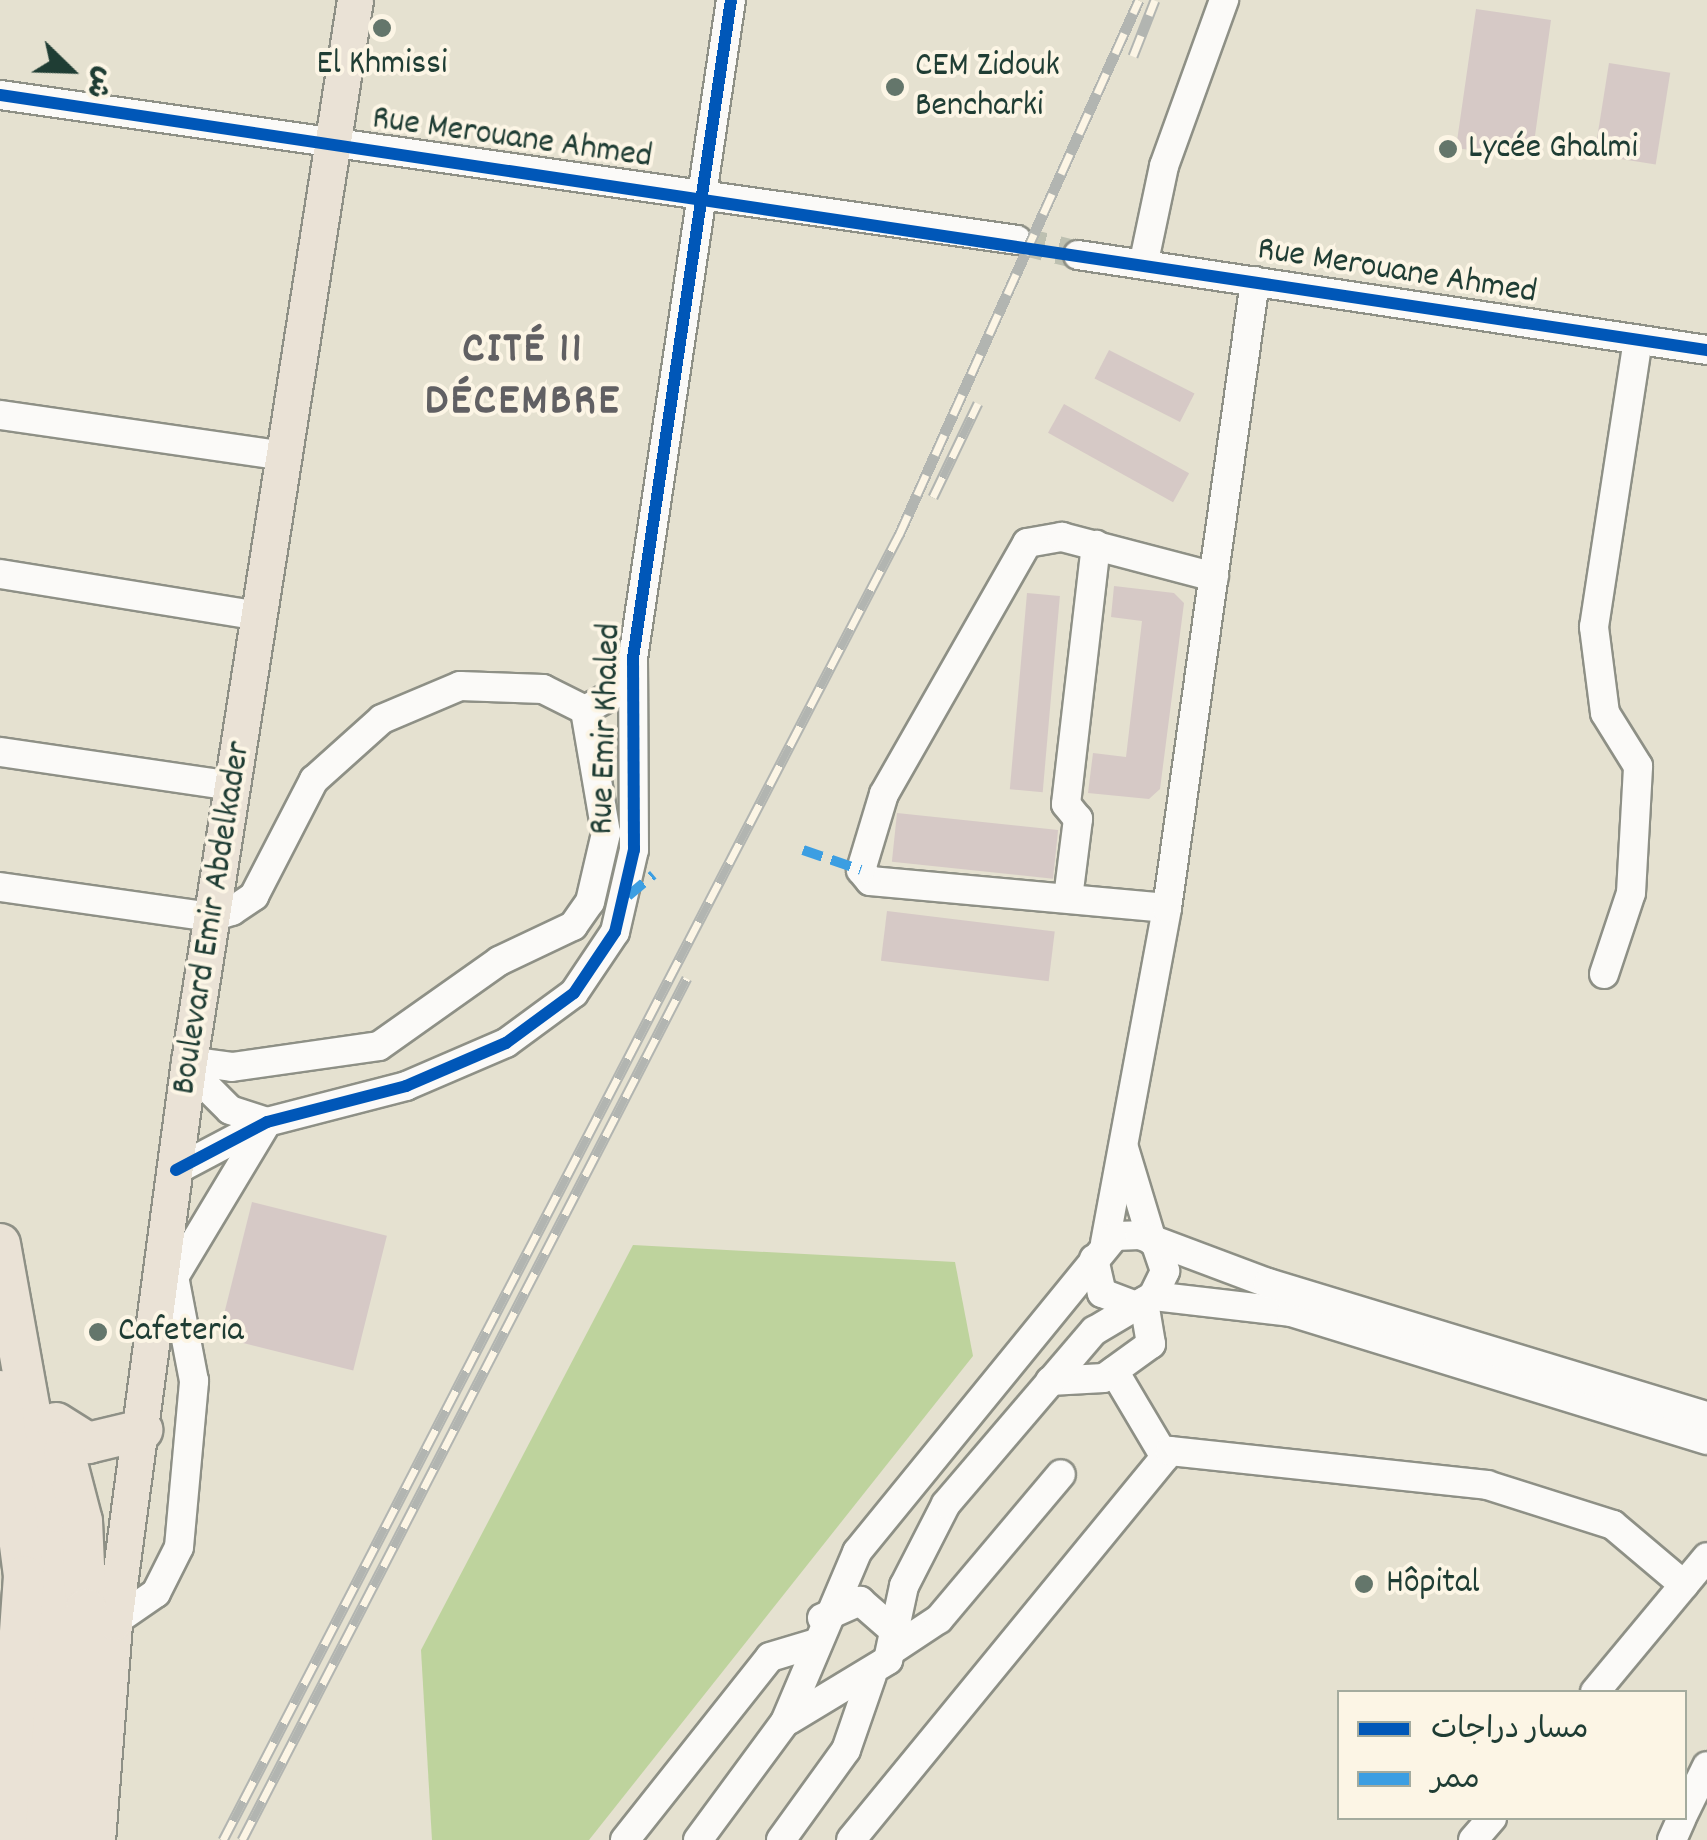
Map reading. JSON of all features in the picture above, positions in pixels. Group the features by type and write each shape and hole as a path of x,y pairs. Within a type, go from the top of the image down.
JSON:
{"highway":[{"path":"0,1244 55,1551 36,1840"},
{"path":"22,1355 56,1423 82,1520 86,1609 72,1840"},
{"path":"0,1391 24,1576 4,1840"},
{"path":"56,1423 88,1443 142,1430"}],"main road":[{"name":"Boulevard Emir Abdelkader","path":"97,1840 114,1622 166,1291 189,1065 355,0"}],"street":[{"name":"Rue Emir Khaled","path":"176,1170 267,1122 406,1086 506,1044 598,965 628,896 634,850 632,658 731,0"},
{"path":"1144,261 1164,166 1224,0"},
{"name":"Rue Merouane Ahmed","path":"0,95 1017,240"},
{"name":"Rue Merouane Ahmed","path":"1078,255 1144,261 1707,350"},
{"path":"1256,281 1168,908 1124,1146 1099,1251 1102,1293 1143,1301 1291,1312 1707,1440"},
{"path":"1604,974 1631,894 1638,766 1605,713 1594,627 1638,340"},
{"path":"0,415 284,456"},
{"path":"1168,908 870,881 861,870 884,794 1008,564 1027,543 1062,537 1214,576"},
{"path":"1068,898 1078,819 1066,804 1096,545"},
{"path":"0,574 260,616"},
{"path":"585,710 612,695 632,658"},
{"path":"0,887 212,917 254,896 314,780 382,719 460,686 543,688 585,710"},
{"path":"189,1065 248,1066 379,1046 500,961 573,926 596,886 606,833 585,710"},
{"path":"0,752 232,786"},
{"path":"114,1622 156,1593 179,1547 194,1382 166,1291 267,1122 230,1110 189,1065"},
{"path":"780,1840 846,1750 866,1676 892,1640 929,1530 1094,1331 1143,1301 1165,1272 1124,1146"},
{"path":"698,1840 785,1722 818,1636 872,1532 1099,1251 1128,1233 1707,1416"},
{"path":"1050,1381 1114,1371 1151,1344 1143,1301"},
{"path":"1114,1371 1165,1457"},
{"path":"1165,1457 1487,1486 1613,1526 1684,1585"},
{"path":"851,1840 1165,1457"},
{"path":"892,1640 939,1619 1062,1474"},
{"path":"1597,1690 1707,1557"},
{"path":"625,1840 770,1657 818,1636 860,1601 892,1640"},
{"path":"818,1636 828,1668 866,1676"},
{"path":"785,1722 866,1676"},
{"path":"1687,1807 1707,1766"},
{"path":"1473,1840 1490,1820"}],"green space":[{"path":"633,1245 955,1262 973,1356 589,1840 432,1840 421,1650"}],"building":[{"path":"1476,9 1551,20 1534,143 1493,138 1491,153 1456,148"},
{"path":"1609,63 1670,73 1656,165 1594,155"},
{"path":"1109,350 1195,394 1180,422 1094,379"},
{"path":"1064,404 1189,473 1173,502 1048,433"},
{"path":"1114,586 1174,593 1184,603 1160,789 1149,799 1088,793 1093,753 1126,757 1142,621 1111,617"},
{"path":"1027,593 1060,596 1043,792 1010,789"},
{"path":"897,813 1058,830 1053,879 892,862"},
{"path":"887,911 1055,932 1049,981 881,961"},
{"path":"252,1202 387,1236 353,1370 218,1337"}],"tunnel":[{"path":"1017,240 1078,255"}],"railway":[{"path":"223,1840 899,535 1139,0"},
{"path":"1133,56 1155,0"},
{"path":"933,497 978,403"},
{"path":"242,1840 687,978"}],"marked path":[{"path":"803,850 861,870"},
{"path":"628,896 653,875"}],"cycle path":[{"path":"176,1170 267,1122 406,1086 506,1043 574,993 615,932 634,850 633,658 731,0"},
{"path":"0,95 1707,350"}],"place":[{"name":"El Khmissi","path":"382,28"},
{"name":"CEM Zidouk Bencharki","path":"895,87"},
{"name":"Lycée Ghalmi","path":"1448,149"},
{"name":"Cafeteria","path":"98,1332"},
{"name":"Hôpital","path":"1364,1584"}],"district":[{"name":"CITÉ 11 DÉCEMBRE","path":"523,378"}]}
